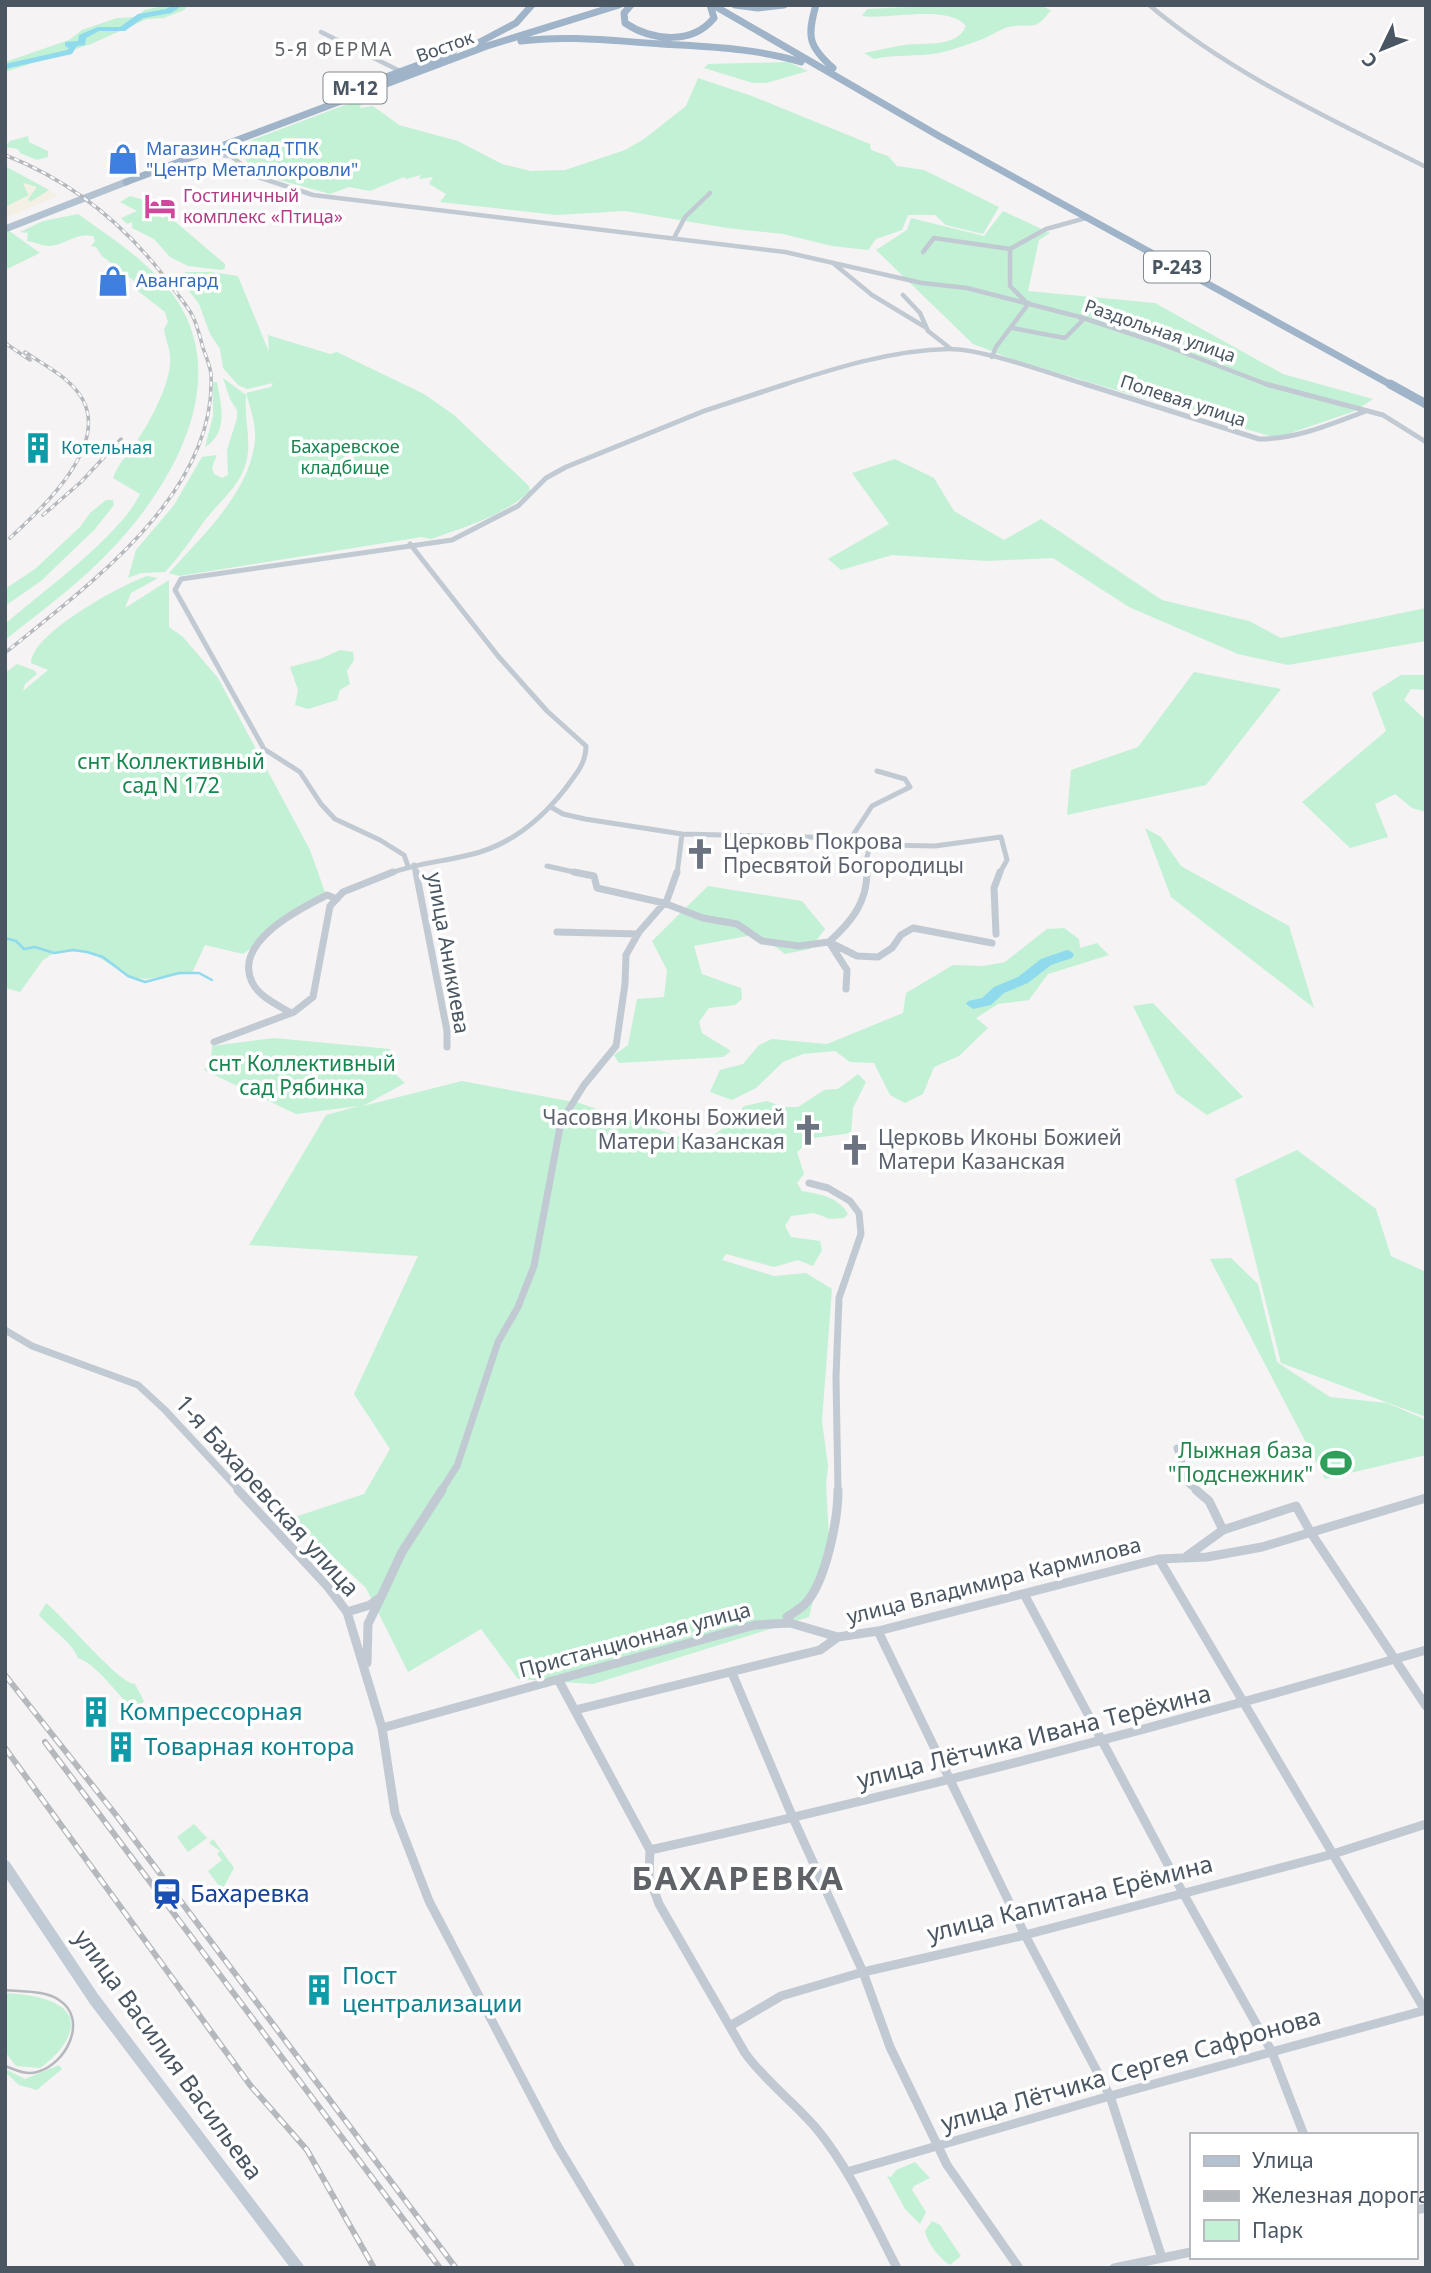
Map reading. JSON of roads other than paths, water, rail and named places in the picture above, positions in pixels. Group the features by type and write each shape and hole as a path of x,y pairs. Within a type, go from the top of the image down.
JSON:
{"highway":[{"path":"478,47 516,23 532,5"},
{"name":"Восток","path":"122,180 247,137 478,47 595,5"},
{"name":"Восток","path":"122,180 400,71 619,5"},
{"path":"631,5 623,17 630,27 650,35 671,36 693,33 708,27 714,18 712,5"},
{"name":"Р-243","path":"712,5 1086,218 1425,399"},
{"path":"726,5 1012,172 1425,399"},
{"path":"735,5 758,8 784,5"},
{"path":"816,5 809,29 809,40 817,54 833,68"},
{"path":"478,47 551,38 724,48 784,56 838,77"}],"main road":[{"path":"5,222 122,180"},
{"path":"5,229 122,180"},
{"name":"улица Василия Васильева","path":"5,1866 94,2000 298,2268"}],"street":[{"path":"1149,5 1195,43 1247,76 1426,167"},
{"path":"321,32 400,71"},
{"path":"198,155 222,154 236,159 234,147 247,137"},
{"name":"Раздольная улица","path":"236,159 262,179 313,195 785,252 1029,303 1189,353 1279,389 1383,415 1426,442"},
{"path":"674,238 685,217 710,192"},
{"path":"923,252 934,238 1010,249 1046,229 1086,218"},
{"path":"992,357 996,347 1029,303 1010,286 1010,249"},
{"path":"829,261 872,295 925,327 951,349"},
{"path":"903,295 920,313 925,327"},
{"path":"1012,328 1065,338 1082,321 1080,317"},
{"path":"430,862 404,855 367,832 335,819 321,804 300,772 264,749 175,590 181,579 452,540 518,506 547,478 566,467 704,411 853,362 951,349"},
{"name":"Полевая улица","path":"951,349 992,357 1143,401 1259,439 1281,439 1302,434 1366,411"},
{"path":"215,1042 290,1013 313,997 330,906 343,892 411,865 470,855 502,844 520,834 551,807 581,767 586,755 586,746 547,710 498,656 410,544"},
{"path":"851,838 872,806 910,787 905,779 877,771"},
{"path":"551,807 563,814 584,819 682,834 851,838 935,846 1001,837 1007,864 995,883 996,934"},
{"path":"366,1670 368,1624 402,1552 457,1466 498,1342 519,1307 534,1266 561,1122 602,1061 616,1046 625,984 626,955 638,934 664,903 677,873 682,834"},
{"path":"547,866 594,876 597,888 664,903 703,918 737,924 762,941 799,946 829,942 848,926 862,901 868,883 865,857 871,842"},
{"name":"улица Аникиева","path":"404,855 422,893 447,1031 447,1047"},
{"path":"290,1013 254,986 248,974 252,955 272,926 295,910 327,895 337,899"},
{"path":"829,942 857,956 878,957 892,948 901,935 913,928 992,943"},
{"path":"557,932 638,934"},
{"path":"829,942 847,970 846,989"},
{"path":"790,1623 786,1617 806,1603 818,1580 838,1514 835,1377 839,1298 861,1234 859,1213 850,1201 828,1188 809,1183"},
{"name":"1-я Бахаревская улица","path":"5,1330 32,1346 138,1385 165,1410 328,1587 346,1612 382,1728 395,1813 429,1901 557,2145 631,2268"},
{"path":"1177,1448 1189,1484 1209,1501 1223,1530"},
{"name":"улица Владимира Кармилова","path":"575,1710 820,1650 838,1637 878,1630 1159,1559 1205,1557 1241,1550 1311,1533 1426,1498"},
{"path":"1187,1557 1223,1530 1296,1506 1311,1533 1426,1706"},
{"path":"1159,1559 1425,2010"},
{"path":"1024,1594 1183,1893 1272,2052 1303,2133"},
{"path":"346,1612 370,1605 381,1597"},
{"name":"Пристанционная улица","path":"382,1728 755,1625 790,1623 838,1637"},
{"path":"878,1630 1026,1935 1110,2096 1162,2258"},
{"name":"улица Лётчика Ивана Терёхина","path":"650,1850 793,1818 1101,1740 1244,1703 1426,1650"},
{"path":"732,1673 793,1818 863,1972 890,2047 937,2145 958,2183 1018,2268"},
{"path":"559,1681 650,1850 648,1867 655,1896 758,2073 808,2119 847,2172 897,2268"},
{"name":"улица Капитана Ерёмина","path":"730,2026 781,1996 863,1972 1026,1935 1333,1854 1426,1825"},
{"name":"улица Лётчика Сергея Сафронова","path":"847,2172 1110,2096 1425,2010"},
{"path":"1114,2268 1190,2252"}],"waterway":[{"path":"5,67 69,52 74,47 68,44 82,43 82,37 98,29 122,29 141,16 168,11 179,5"},
{"path":"5,938 16,941 24,949 35,947 54,953 73,950 103,957 128,976 145,982 179,973 199,973 212,980"},
{"path":"973,1004 986,1002 999,990 1023,980 1046,962 1067,955"}],"tram line":[{"path":"5,1990 40,1993 59,2000 68,2008 73,2029 65,2051 48,2068 28,2073 5,2066"}],"railway":[{"path":"5,155 51,177 92,204 147,255 191,313 211,374 207,418 193,459 170,497 141,533 108,566 5,653"},
{"path":"5,343 30,360"},
{"path":"10,538 68,476 87,438 88,418 78,392 57,373 25,352"},
{"path":"43,515 81,482 121,439"},
{"path":"5,1675 116,1815 456,2268"},
{"path":"45,1742 440,2268"},
{"path":"5,1748 250,2085 307,2150 374,2268"}],"place":[{"name":"Магазин-Склад ТПК \"Центр Металлокровли\"","path":"123,159"},
{"name":"Гостиничный комплекс «Птица»","path":"160,206"},
{"name":"Авангард","path":"113,281"},
{"name":"Котельная","path":"38,448"},
{"name":"Церковь Покрова Пресвятой Богородицы","path":"700,854"},
{"name":"Часовня Иконы Божией Матери Казанская","path":"808,1130"},
{"name":"Церковь Иконы Божией Матери Казанская","path":"855,1150"},
{"name":"Лыжная база \"Подснежник\"","path":"1336,1463"},
{"name":"Компрессорная","path":"96,1712"},
{"name":"Товарная контора","path":"121,1747"},
{"name":"Бахаревка","path":"167,1894"},
{"name":"Пост централизации","path":"319,1990"}],"district":[{"name":"5-Я ФЕРМА","path":"334,49"},
{"name":"БАХАРЕВКА","path":"738,1878"}],"park label":[{"name":"Бахаревское кладбище","path":"345,457"},
{"name":"снт Коллективный сад N 172","path":"171,774"},
{"name":"снт Коллективный сад Рябинка","path":"302,1076"}]}
